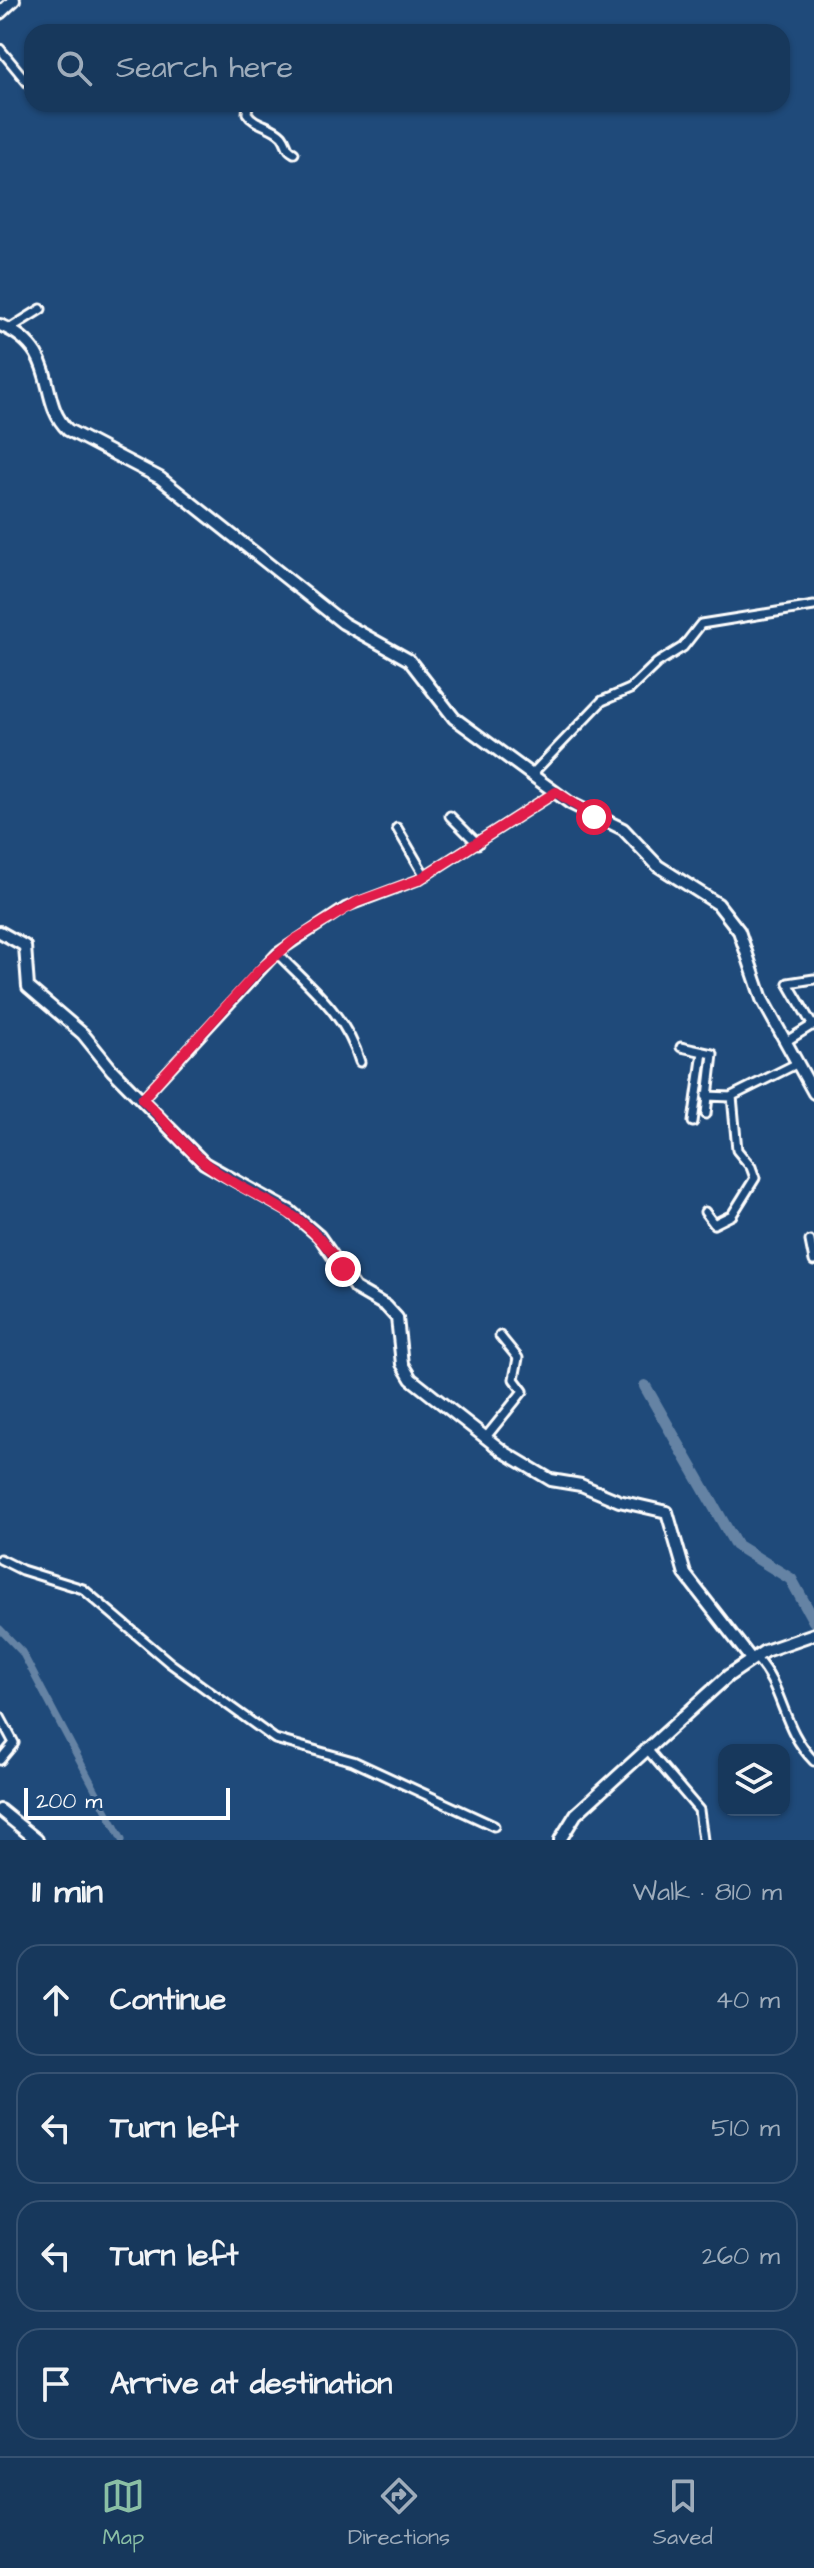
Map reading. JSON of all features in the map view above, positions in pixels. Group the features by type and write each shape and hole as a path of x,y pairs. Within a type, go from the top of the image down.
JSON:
{"street":[{"path":"0,13 14,0"},
{"path":"0,49 24,78"},
{"path":"247,112 251,120 281,135 288,150 294,153"},
{"path":"41,309 3,328 41,361 57,417 68,430 160,478 343,623 409,660 454,718 580,809 623,829 658,866 727,913 739,931 754,980 814,1093"},
{"path":"533,773 602,701 630,689 657,663 683,647 701,624 814,606"},
{"path":"142,1099 277,953 346,907 425,876 556,792"},
{"path":"450,816 478,844"},
{"path":"397,828 425,876"},
{"path":"0,932 25,946 29,988 83,1034 204,1163 290,1211 319,1236 355,1288 382,1303 397,1318 402,1364 411,1379 486,1437 556,1483 581,1485 619,1501 667,1512 685,1574 753,1658 774,1679 783,1713 796,1740 814,1761"},
{"path":"277,953 331,1006 352,1038 360,1062"},
{"path":"785,1042 813,1025 788,983 814,979"},
{"path":"681,1047 713,1054 706,1114"},
{"path":"693,1122 703,1052"},
{"path":"697,1095 732,1097 796,1064"},
{"path":"705,1212 714,1224 729,1217 755,1178 751,1167 737,1150 732,1097"},
{"path":"810,1241 814,1261"},
{"path":"486,1437 523,1391 514,1379 518,1358 500,1336"},
{"path":"0,1559 22,1570 83,1589 170,1663 275,1739 353,1761 494,1826"},
{"path":"560,1840 571,1819 646,1748 753,1658 814,1634"},
{"path":"0,1717 14,1743 0,1760"},
{"path":"646,1748 699,1810 703,1840"},
{"path":"0,1810 37,1840"}],"waterway":[{"path":"645,1386 736,1545 791,1579 814,1621"},
{"path":"0,1629 22,1652 122,1840"}],"route":[{"path":"343,1269 311,1227 290,1211 204,1163 142,1099 258,971 294,940 333,915 357,902 418,880 556,792 594,817"}]}
